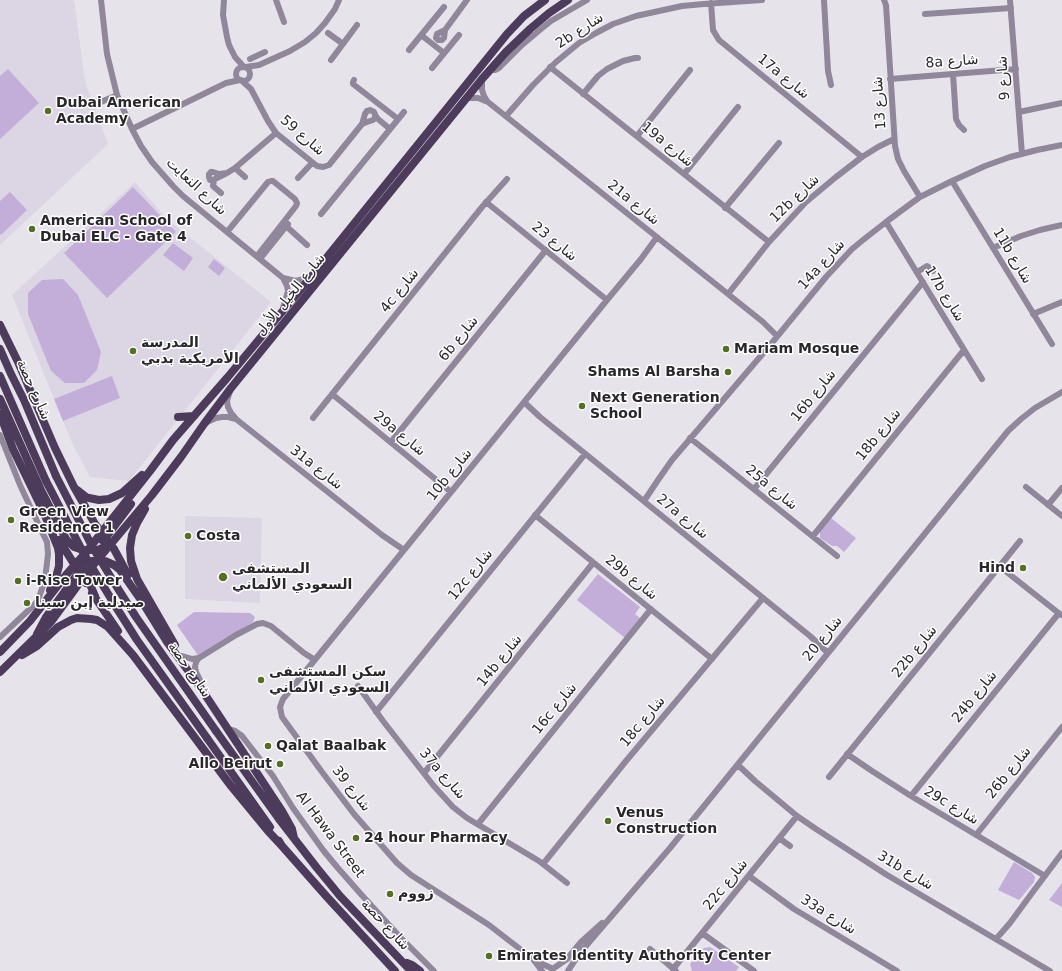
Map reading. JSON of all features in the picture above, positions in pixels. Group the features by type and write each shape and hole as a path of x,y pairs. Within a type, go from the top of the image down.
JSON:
{"main road":[{"name":"شارع الخيل الأول","path":"77,570 91,564 106,538 169,445 311,277 507,34 524,16 545,0"},
{"name":"شارع الخيل الأول","path":"106,538 152,495 230,390 490,69 530,29 568,0"},
{"path":"411,167 414,159 428,141 428,138 425,136"},
{"path":"0,325 74,487 95,524 106,538 125,569 141,600"},
{"path":"0,329 24,400"},
{"name":"شارع حصة","path":"0,349 24,400 56,476 93,548 140,622 263,797 294,838 340,896 411,971"},
{"name":"شارع حصة","path":"0,376 46,481 84,554 112,602 137,640 272,829 282,846 395,971"},
{"path":"0,399 28,463 68,543 78,549 94,550"},
{"path":"0,414 13,448 44,513 58,548 59,561 56,577 44,603"},
{"path":"178,417 194,416"},
{"path":"95,596 89,582 94,550 106,538 156,472 164,459 169,445"},
{"path":"74,487 86,497 99,500 109,499 122,493 144,474 150,471"},
{"path":"152,495 132,535 130,548 131,562 136,579 194,679"},
{"path":"44,513 67,554 133,656"},
{"name":"شارع الخيل الأول","path":"0,652 30,622 44,603 77,570 94,550"},
{"path":"0,672 16,658 36,636 42,623 77,570 91,564 105,561 117,567 228,729 286,818 292,829 294,838"},
{"path":"16,658 30,650 64,623 71,620 84,618 97,620 108,627 133,656 227,781 282,846"},
{"path":"402,962 412,965 420,971"}],"street":[{"name":"شارع النعايت","path":"101,0 111,75 117,95 141,146 152,162 173,186 283,278"},
{"path":"224,0 223,16 229,45 235,57 250,70 250,75"},
{"path":"276,0 284,22"},
{"path":"226,83 239,68 259,65 269,61 297,47 325,30 339,0"},
{"path":"438,34 445,30 466,0"},
{"path":"490,69 495,70 499,68 522,45 551,21 587,0"},
{"name":"2b شارع","path":"506,116 532,85 550,67 579,43 620,21 643,14 682,6 762,0"},
{"path":"824,0 828,70 831,85"},
{"name":"شارع 13","path":"884,0 886,6 896,153 907,177 920,198"},
{"name":"شارع 9","path":"1010,0 1022,154"},
{"name":"17a شارع","path":"712,3 713,30 719,40 862,156"},
{"path":"409,50 444,7"},
{"path":"925,14 1011,8"},
{"path":"331,60 357,25"},
{"path":"429,26 438,34"},
{"path":"325,30 343,44"},
{"path":"444,38 445,30"},
{"path":"438,34 436,37 438,40 442,40 444,38"},
{"path":"421,35 444,53"},
{"path":"432,68 459,35"},
{"path":"444,38 452,44"},
{"path":"250,59 264,51 269,61"},
{"path":"235,57 237,77 240,80"},
{"path":"583,94 598,76 607,69 623,61 638,58"},
{"path":"132,129 226,83 246,80 259,65"},
{"name":"19a شارع","path":"550,67 769,242"},
{"name":"8a شارع","path":"890,78 1016,69"},
{"path":"637,136 690,70"},
{"path":"953,74 956,120 964,130"},
{"name":"شارع 59","path":"250,75 251,89"},
{"path":"482,79 482,93 488,102"},
{"name":"شارع 59","path":"240,80 251,89 276,133 312,163 320,167 329,165 362,124 366,112 371,110 374,112 374,118"},
{"path":"354,80 353,84 398,119"},
{"path":"100,102 117,95"},
{"name":"21a شارع","path":"467,98 478,98 488,102 779,334"},
{"path":"1019,112 1062,103"},
{"path":"684,174 738,107"},
{"path":"321,214 404,112"},
{"path":"362,124 374,118 378,119 389,130"},
{"path":"221,193 214,186 214,180 235,168 276,133"},
{"name":"12b شارع","path":"728,294 769,242 806,202 862,156 894,139"},
{"path":"725,208 779,143"},
{"name":"14a شارع","path":"642,500 690,438 852,249 920,198 952,181 992,164 1022,154 1062,145"},
{"path":"298,178 312,163"},
{"path":"235,168 245,177"},
{"name":"4c شارع","path":"313,418 486,202 507,179"},
{"path":"227,232 268,182 272,181 295,199 297,204 258,258"},
{"name":"11b شارع","path":"952,181 1052,344"},
{"name":"شارع 23","path":"486,202 606,300"},
{"name":"17b شارع","path":"886,222 982,379"},
{"path":"258,258 287,225 307,245"},
{"path":"993,248 1030,233 1062,225"},
{"name":"10b شارع","path":"280,707 283,699 606,300 658,238"},
{"name":"6b شارع","path":"391,442 546,250"},
{"path":"917,272 927,266 933,272"},
{"path":"283,278 296,281 311,277"},
{"path":"283,278 288,292 283,310"},
{"name":"16b شارع","path":"754,489 923,282"},
{"path":"1033,314 1062,302"},
{"name":"18b شارع","path":"813,536 964,350"},
{"name":"31a شارع","path":"230,390 228,407 236,419 403,552"},
{"name":"شارع 20","path":"568,971 579,954 670,848 1008,431 1035,408 1062,392"},
{"name":"29a شارع","path":"332,394 451,492"},
{"name":"27a شارع","path":"522,404 830,651"},
{"path":"204,424 216,418 222,417 236,419"},
{"path":"0,425 13,448"},
{"path":"0,435 20,485 44,536 48,554 45,580 38,600 0,637"},
{"name":"25a شارع","path":"690,438 837,556"},
{"name":"12c شارع","path":"376,712 585,454"},
{"path":"1026,487 1062,516"},
{"path":"1048,505 1062,488"},
{"name":"29b شارع","path":"535,516 712,659"},
{"name":"22b شارع","path":"829,777 1020,541"},
{"name":"14b شارع","path":"424,773 593,563"},
{"path":"999,566 1060,615"},
{"name":"18c شارع","path":"543,864 626,761 763,598"},
{"name":"16c شارع","path":"478,824 651,609"},
{"name":"24b شارع","path":"911,796 1060,615"},
{"path":"182,656 192,659 199,658 236,635 257,624 265,623 271,626 314,661"},
{"path":"199,658 195,667 200,680 200,687"},
{"name":"37a شارع","path":"358,686 376,712 442,796 478,824 543,864 567,884"},
{"name":"شارع 39","path":"280,707 282,717 332,786 397,863 411,875 489,924 533,959 552,969 560,969 563,971"},
{"name":"26b شارع","path":"976,835 1062,727"},
{"name":"Al Hawa Street","path":"228,729 235,731 242,736 273,776 293,808 337,867 395,931 434,971"},
{"name":"29c شارع","path":"848,754 911,796 1045,876"},
{"name":"31b شارع","path":"736,766 797,816 816,829 888,875 1050,971"},
{"name":"22c شارع","path":"674,970 702,933 797,816"},
{"path":"779,838 790,846"},
{"path":"998,940 1062,853"},
{"name":"33a شارع","path":"749,876 794,909 897,971"},
{"name":"شارع 20","path":"552,969 567,959 581,942 614,913"},
{"path":"702,933 754,971"},
{"path":"650,949 674,970"},
{"name":"شارع 39","path":"533,959 542,971"}],"shaded area":[{"name":"Dubai American Academy","path":"0,0 74,0 87,87 108,144 0,245"},
{"path":"8,69 39,103 0,139 0,76"},
{"name":"المدرسة الأمريكية بدبي","path":"135,182 167,219 271,302 129,481 90,477 73,445 12,295"},
{"path":"133,187 176,232 107,298 64,253"},
{"path":"10,192 27,210 1,235 0,201"},
{"path":"173,243 193,258 184,271 163,255"},
{"path":"214,259 225,268 219,276 208,267"},
{"path":"63,279 78,295 101,352 97,370 84,383 65,383 51,371 28,314 28,293 42,280"},
{"path":"112,376 120,398 63,421 54,399"},
{"name":"المستشفى السعودي الألماني","path":"185,516 262,518 260,603 185,599"},
{"path":"831,518 856,538 844,552 837,546 832,546 820,538 820,531"},
{"path":"598,574 640,607 635,614 640,618 625,638 577,600"},
{"path":"194,612 250,613 255,617 253,622 199,657 177,625"},
{"path":"1014,862 1032,873 1035,877 1034,882 1019,900 998,890"},
{"path":"1062,883 1062,907 1049,900"},
{"path":"710,947 739,967 736,971 692,971 690,964 704,948"}],"place":[{"name":"Dubai American Academy","path":"48,111"},
{"name":"American School of Dubai ELC - Gate 4","path":"32,229"},
{"name":"Mariam Mosque","path":"726,349"},
{"name":"المدرسة الأمريكية بدبي","path":"133,351"},
{"name":"Shams Al Barsha","path":"728,372"},
{"name":"Next Generation School","path":"582,406"},
{"name":"Green View Residence 1","path":"11,520"},
{"name":"Costa","path":"188,536"},
{"name":"Hind","path":"1023,568"},
{"name":"المستشفى السعودي الألماني","path":"223,577"},
{"name":"i-Rise Tower","path":"18,581"},
{"name":"صيدلية إبن سينا","path":"27,603"},
{"name":"سكن المستشفى السعودي الألماني","path":"261,680"},
{"name":"Qalat Baalbak","path":"268,746"},
{"name":"Allo Beirut","path":"280,764"},
{"name":"Venus Construction","path":"608,821"},
{"name":"24 hour Pharmacy","path":"356,838"},
{"name":"زووم","path":"390,894"},
{"name":"Emirates Identity Authority Center","path":"489,956"}]}
